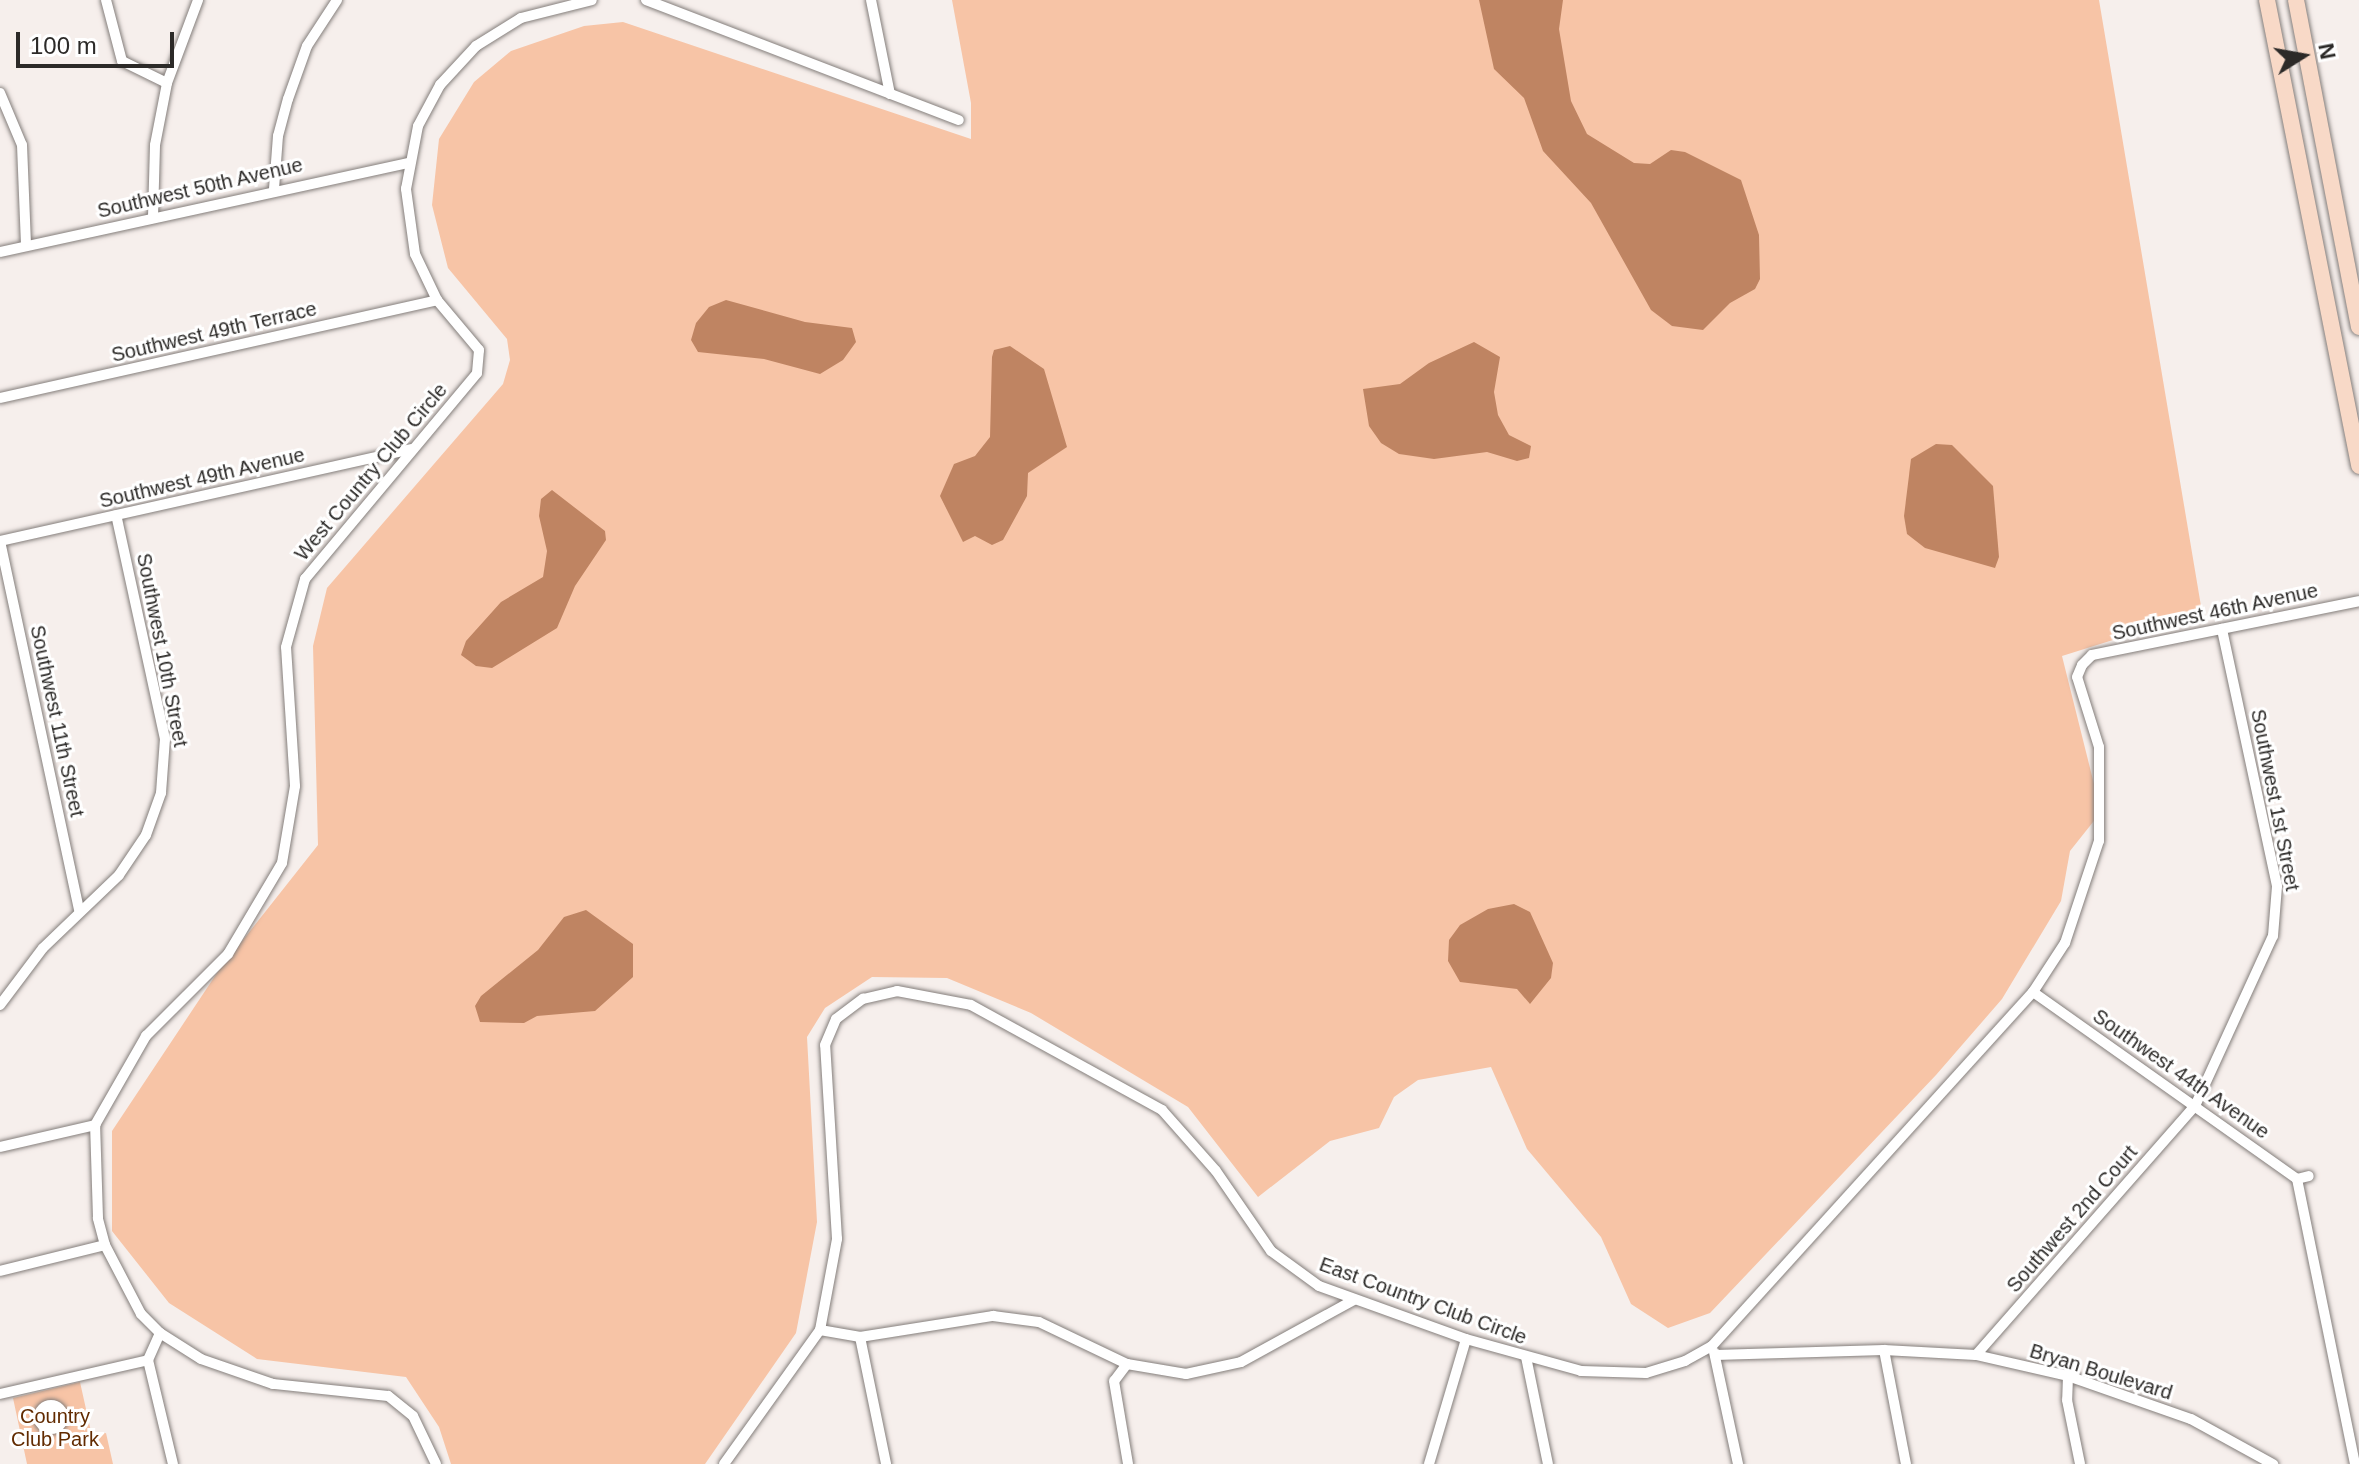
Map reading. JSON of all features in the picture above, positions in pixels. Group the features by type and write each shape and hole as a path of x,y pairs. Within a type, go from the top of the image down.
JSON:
{"main road":[{"path":"2267,0 2359,466"},
{"path":"2283,0 2299,21"},
{"path":"2296,0 2359,327"}],"street":[{"path":"106,0 122,61 167,83"},
{"path":"153,217 155,145 167,83 198,0"},
{"path":"274,189 278,136 288,99 307,46 337,0"},
{"name":"West Country Club Circle","path":"95,1125 146,1036 228,954 282,863 295,786 286,647 290,616 320,559 477,373 481,360 472,341 437,300 415,254 408,224 408,163 418,126 440,85 476,46 521,18 572,1 592,0"},
{"path":"646,0 959,120"},
{"path":"871,0 890,94"},
{"path":"0,93 22,145 26,245"},
{"name":"Southwest 50th Avenue","path":"0,252 274,189 408,163"},
{"name":"Southwest 49th Terrace","path":"0,398 437,300"},
{"name":"Southwest 49th Avenue","path":"0,541 412,449"},
{"name":"Southwest 10th Street","path":"0,1005 79,910 119,875 146,835 161,793 165,739 116,515"},
{"name":"Southwest 11th Street","path":"0,541 79,910"},
{"name":"Southwest 46th Avenue","path":"2082,665 2092,655 2359,601"},
{"name":"Southwest 1st Street","path":"2195,1106 2261,966 2277,910 2277,886 2222,629"},
{"name":"East Country Club Circle","path":"724,1464 820,1330 837,1239 825,1045 836,1019 863,999 897,991 928,993 971,1005 1162,1110 1216,1171 1271,1251 1319,1286 1466,1339 1526,1357 1610,1376 1646,1373 1714,1351 2033,992 2065,943 2099,841 2099,747 2077,677 2082,665"},
{"name":"Southwest 44th Avenue","path":"2033,992 2297,1179"},
{"name":"Southwest 2nd Court","path":"1976,1355 2195,1106"},
{"path":"0,1147 95,1125 96,1204 105,1245 141,1314 160,1333 201,1359 273,1384 388,1396 413,1416 436,1464"},
{"path":"2309,1176 2297,1179 2355,1464"},
{"path":"0,1271 105,1245"},
{"path":"820,1330 860,1337 993,1316 1039,1322 1127,1364 1153,1372 1210,1373 1241,1362 1354,1300"},
{"path":"160,1333 148,1360 173,1464"},
{"path":"860,1337 886,1464"},
{"path":"1429,1464 1466,1339"},
{"path":"1884,1350 1906,1464"},
{"name":"Bryan Boulevard","path":"1714,1351 1884,1350 1976,1355 2068,1376 2191,1419 2256,1460 2273,1464"},
{"path":"1714,1351 1738,1464"},
{"path":"1526,1357 1548,1464"},
{"path":"0,1394 148,1360"},
{"path":"1127,1364 1114,1381 1128,1464"},
{"path":"2068,1376 2067,1400 2080,1464"},
{"path":"44,1384 49,1405"}],"green space":[{"path":"952,0 2099,0 2202,612 2062,656 2101,812 2070,851 2061,901 2002,999 1936,1075 1710,1313 1668,1328 1631,1304 1601,1237 1527,1149 1491,1067 1418,1080 1394,1097 1379,1128 1330,1141 1258,1197 1188,1107 1031,1013 947,978 872,977 825,1008 807,1037 817,1222 796,1333 705,1464 451,1464 439,1427 406,1377 257,1359 169,1303 112,1231 112,1131 217,973 318,845 313,646 327,588 503,384 510,360 507,339 448,268 432,205 439,139 474,82 511,51 584,26 623,22 971,139 971,103"},
{"name":"Country Club Park","path":"80,1382 92,1436 106,1433 113,1464 27,1464 13,1398"}],"shaded area":[{"path":"1479,0 1563,0 1559,29 1571,101 1587,134 1634,163 1650,164 1671,150 1685,152 1741,180 1759,235 1760,279 1755,289 1730,303 1703,330 1672,326 1651,310 1591,203 1543,151 1524,98 1494,69"},
{"path":"726,300 805,322 852,328 856,342 843,360 820,374 764,359 698,352 691,340 696,323 709,307"},
{"path":"1474,342 1500,357 1494,392 1498,415 1509,435 1531,446 1529,458 1517,461 1487,452 1434,459 1399,454 1381,443 1369,426 1363,389 1400,384 1429,363"},
{"path":"1010,346 1044,369 1067,447 1028,473 1027,496 1003,540 992,545 975,536 963,542 940,496 954,464 975,456 990,437 992,357 994,350"},
{"path":"1936,444 1952,445 1993,486 1999,557 1995,568 1925,548 1907,534 1904,516 1911,459"},
{"path":"552,490 605,531 606,540 575,586 557,628 492,668 476,666 461,655 466,641 501,602 543,577 547,551 539,516 541,499"},
{"path":"1514,904 1530,912 1553,963 1551,978 1530,1004 1517,989 1460,982 1448,961 1449,940 1460,925 1488,909"},
{"path":"586,910 633,944 633,977 595,1011 537,1016 524,1023 480,1022 475,1006 481,996 538,950 564,917"}]}
